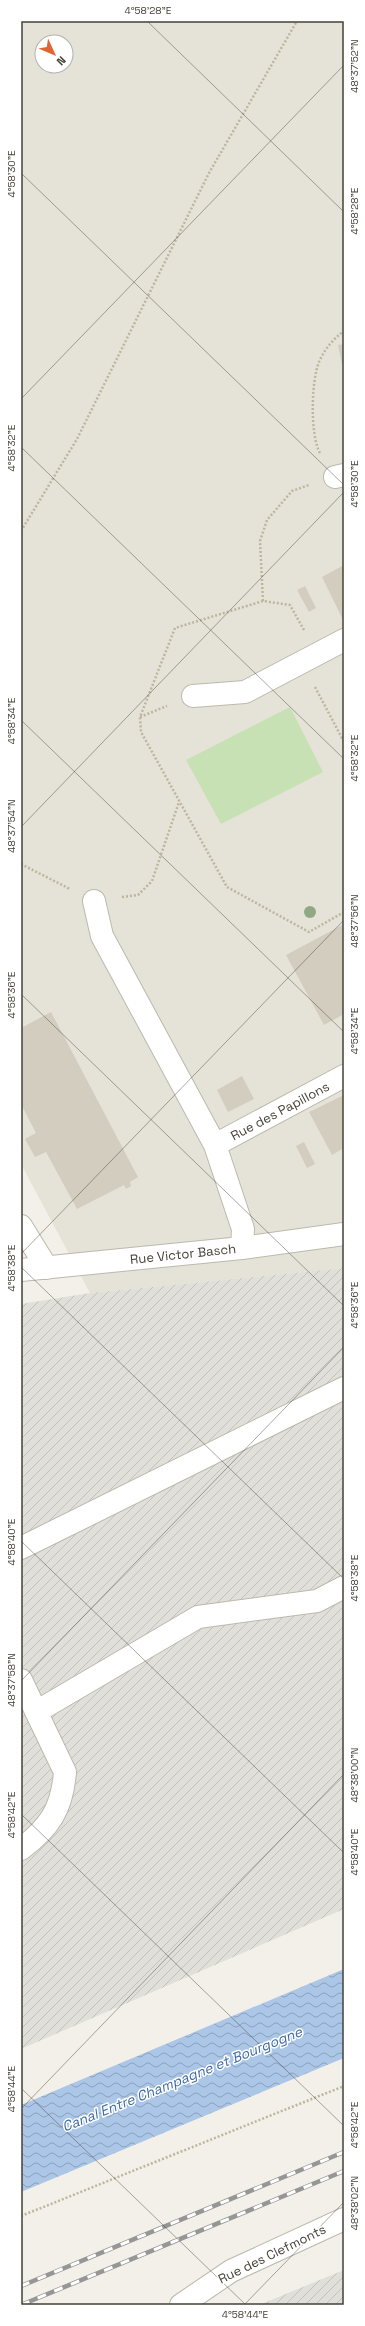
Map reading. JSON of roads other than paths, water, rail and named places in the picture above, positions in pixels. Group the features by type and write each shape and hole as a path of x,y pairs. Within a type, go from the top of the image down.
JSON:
{"street":[{"path":"193,696 244,692 344,640"},
{"path":"94,901 102,936 215,1145 243,1229 242,1248"},
{"name":"Rue des Papillons","path":"215,1145 344,1076"},
{"path":"21,1226 47,1268"},
{"name":"Rue Victor Basch","path":"21,1270 242,1248 344,1234"},
{"path":"21,1548 344,1388"},
{"path":"36,1712 198,1617 317,1601 344,1587"},
{"path":"21,1680 65,1772 64,1788 53,1817 42,1832 21,1849"},
{"name":"Rue des Clefmonts","path":"181,2305 231,2271 344,2219"}],"water":[{"name":"Canal Entre Champagne et Bourgogne","path":"344,1969 344,2058 21,2192 21,2105"}],"railway":[{"path":"21,2286 344,2152"},
{"path":"21,2305 344,2171"}]}
